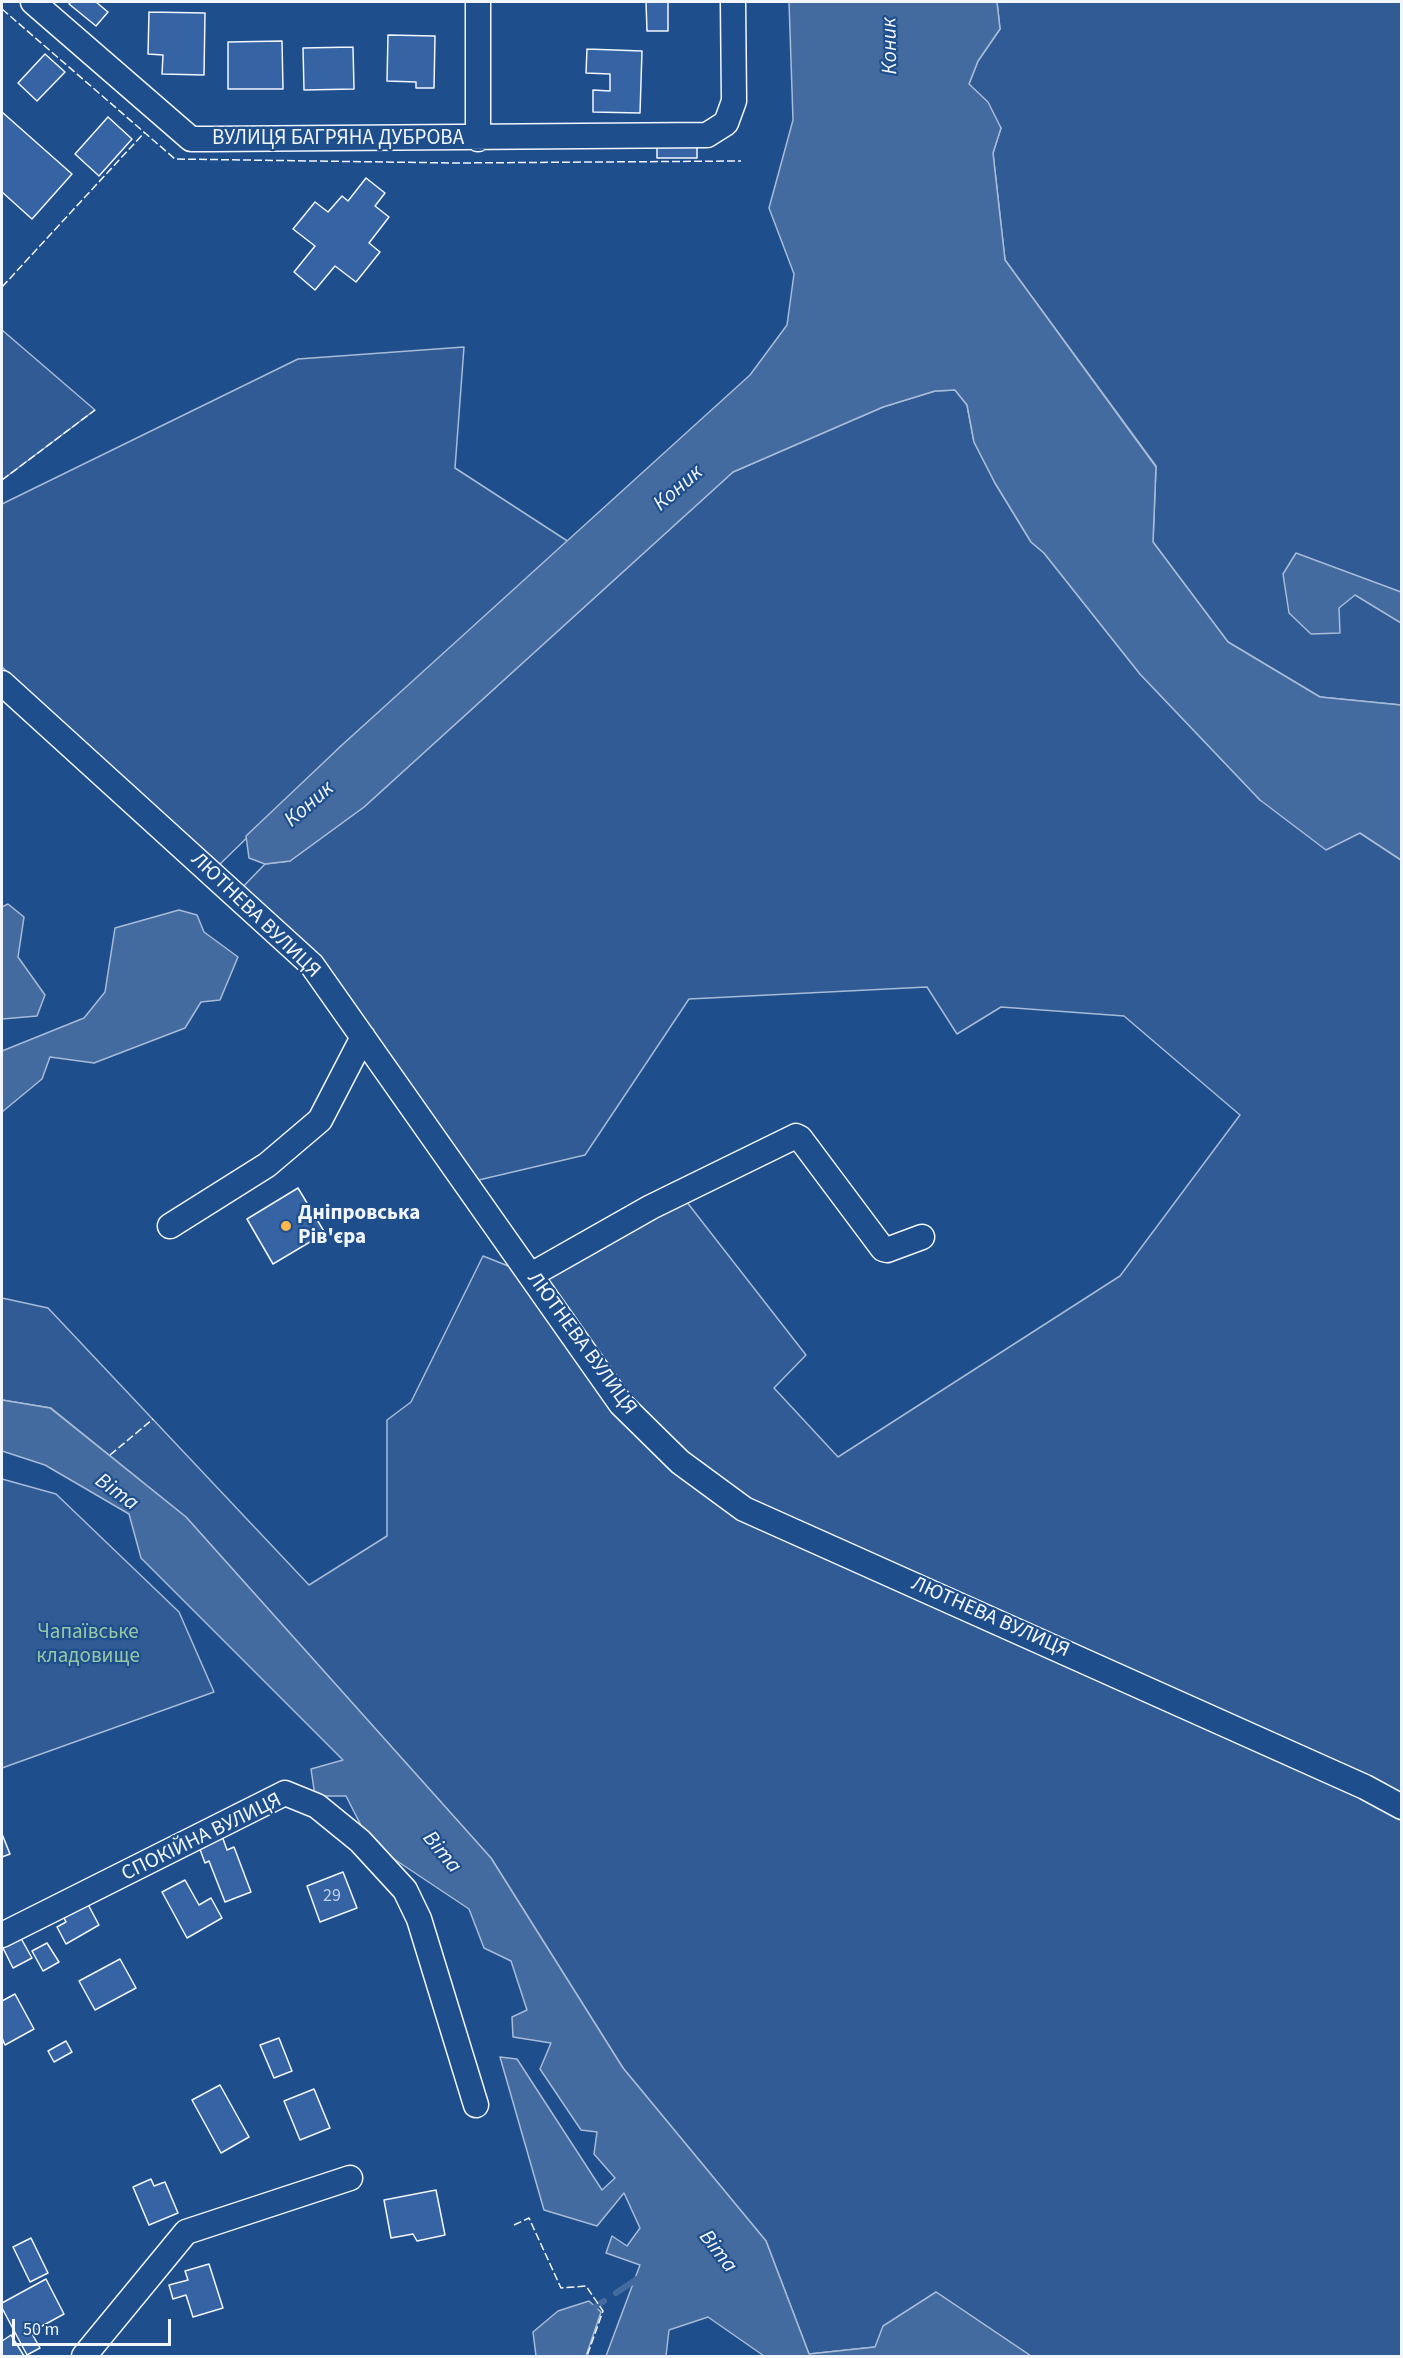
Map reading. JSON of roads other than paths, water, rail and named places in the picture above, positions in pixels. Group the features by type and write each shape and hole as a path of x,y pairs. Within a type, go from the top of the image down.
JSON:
{"street":[{"name":"ВУЛИЦЯ БАГРЯНА ДУБРОВА","path":"33,2 191,139 478,139 707,135 726,123 734,101 734,2"},
{"path":"478,2 478,139"},
{"name":"ЛЮТНЕВА ВУЛИЦЯ","path":"2,683 312,965 621,1404 680,1462 744,1509 1269,1744 1401,1807"},
{"path":"170,1226 267,1165 320,1120 363,1037"},
{"path":"531,1275 651,1207 796,1136 800,1138 883,1249 887,1250 922,1237"},
{"name":"СПОКІЙНА ВУЛИЦЯ","path":"2,1935 285,1793 317,1806 351,1834 405,1890 419,1919 477,2105"},
{"path":"84,2356 186,2232 350,2178"}],"water":[{"name":"Коник","path":"789,2 997,2 1000,29 978,61 969,84 988,102 1001,128 993,153 1005,260 1156,467 1153,542 1228,642 1320,697 1401,705 1401,860 1360,833 1326,850 1260,800 1140,674 1044,553 1031,542 995,483 974,442 967,405 955,390 935,391 883,407 733,472 364,807 290,861 265,864 249,858 246,836 341,746 750,375 787,325 794,274 769,208 793,120"},
{"path":"1296,553 1401,592 1401,623 1355,595 1339,608 1340,633 1311,634 1289,613 1283,574"},
{"path":"8,904 24,917 18,957 45,995 37,1016 2,1019 2,907"},
{"path":"179,910 197,915 204,932 238,957 220,1000 201,1002 185,1028 94,1063 50,1057 42,1079 2,1112 2,1051 84,1018 105,992 115,928"},
{"name":"Віта","path":"2,1400 50,1408 186,1517 491,1858 623,2068 766,2241 809,2354 875,2347 883,2326 936,2292 1031,2356 764,2356 708,2317 669,2330 666,2356 606,2356 640,2265 606,2253 612,2236 627,2246 640,2228 624,2193 597,2226 544,2210 500,2057 517,2059 602,2190 615,2178 594,2154 597,2132 581,2130 540,2069 551,2043 513,2037 512,2017 527,2010 511,1961 484,1948 469,1909 370,1843 346,1796 315,1796 311,1769 343,1760 141,1558 129,1514 45,1465 2,1451"},
{"path":"589,2301 601,2312 586,2356 536,2356 533,2332 558,2311"}],"waterway":[{"path":"616,2293 640,2277"},
{"path":"595,2307 604,2301"}],"place":[{"name":"Дніпровська Рів'єра","path":"286,1226"}],"park label":[{"name":"Чапаївське кладовище","path":"88,1645"}]}
